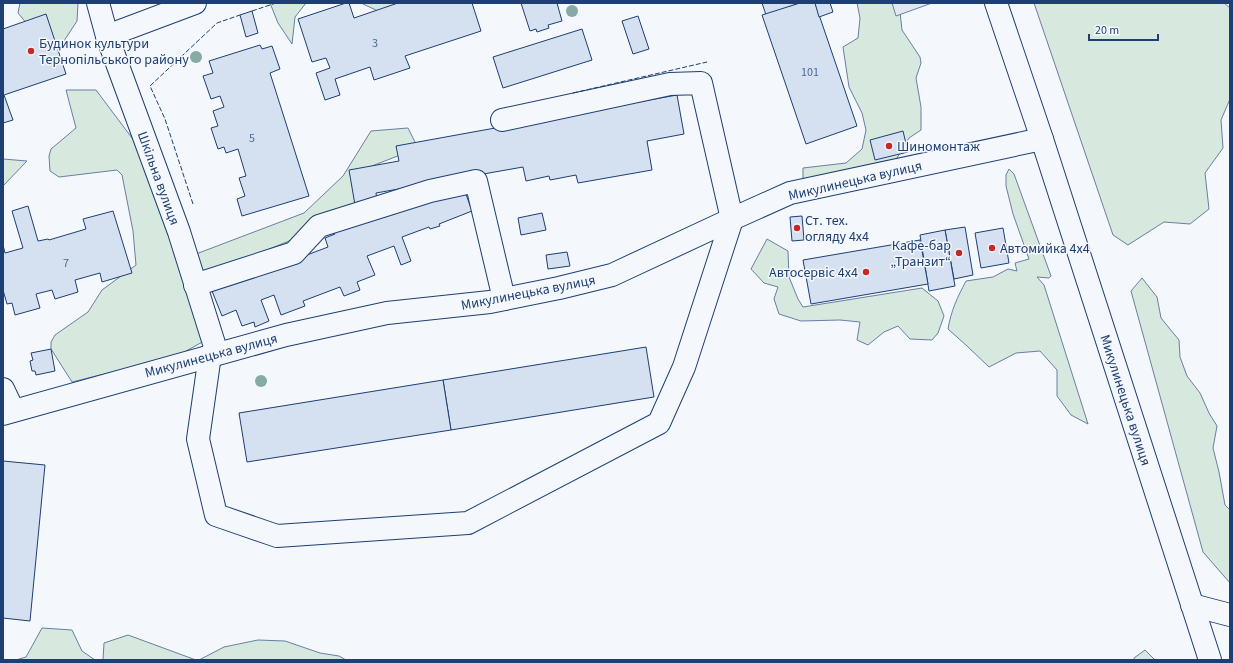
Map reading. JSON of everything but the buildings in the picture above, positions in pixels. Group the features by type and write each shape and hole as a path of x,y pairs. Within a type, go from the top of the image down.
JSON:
{"main road":[{"name":"Шкільна вулиця","path":"98,3 107,36 179,232 214,354"},
{"path":"107,36 195,3"},
{"name":"Микулинецька вулиця","path":"996,3 1042,139 1210,660"},
{"path":"214,354 198,440 216,515 277,536 468,523 659,423 684,367 732,218 701,83 670,84 502,120"},
{"name":"Микулинецька вулиця","path":"8,412 286,334 387,313 490,302 612,275 732,218 790,193 1042,139"},
{"path":"195,285 294,252 319,226 430,190 476,180 504,299"},
{"path":"3,389 8,412"},
{"path":"1192,605 1230,615"}],"shaded area":[{"path":"20,3 78,3 77,21 62,44 37,36 18,13"},
{"path":"270,3 306,3 295,17 292,44 278,23"},
{"path":"361,3 397,3 393,16"},
{"path":"857,3 899,3 902,30 920,57 921,63 916,78 921,107 921,130 909,138 897,158 891,176 841,190 803,178 803,168 846,163 862,149 866,130 862,113 849,87 843,47 858,38 860,18"},
{"path":"892,3 932,3 896,16"},
{"path":"1034,3 1224,3 1230,8 1230,99 1221,120 1223,148 1205,173 1209,209 1190,224 1164,222 1128,245 1113,235"},
{"path":"66,90 96,90 147,158 206,340 177,356 72,382 51,349 51,342 55,335 88,312 102,290 136,265 133,231 122,175 117,170 59,177 50,171 49,156 51,149 76,128"},
{"path":"408,128 418,148 372,166 363,173 355,205 342,220 249,257 193,276 196,254 304,213 343,176 371,131"},
{"path":"3,159 27,161 3,186"},
{"path":"1009,169 1014,174 1051,276 1049,278 1037,277 1044,285 1088,424 1071,415 1057,396 1057,370 1040,351 1016,353 989,367 948,329 955,305 966,281 993,277 1008,269 1017,271 1015,263 1029,259 1013,214 1006,186 1006,175"},
{"path":"767,239 788,251 789,277 803,307 922,288 938,301 944,316 938,333 932,340 910,339 898,326 884,332 868,345 857,340 860,322 840,320 801,321 779,314 774,299 778,287 764,283 751,269"},
{"path":"1142,278 1157,297 1161,318 1179,340 1180,357 1187,376 1200,393 1217,426 1213,448 1225,505 1230,510 1230,583 1203,552 1131,291"},
{"path":"42,628 72,630 82,651 95,660 16,660 26,657"},
{"path":"128,635 196,660 103,660 104,643"},
{"path":"258,640 285,641 320,653 339,656 346,660 199,660 224,647"},
{"path":"1145,650 1155,660 1134,660 1134,658"}],"fence":[{"path":"252,11 276,3"},
{"path":"193,204 165,119 150,86 217,23 240,15"},
{"path":"573,93 707,62"}],"place":[{"name":"Будинок культури Тернопільського району","path":"31,51"},
{"name":"Шиномонтаж","path":"889,146"},
{"name":"Ст. тех. огляду 4х4","path":"797,228"},
{"name":"Автомийка 4х4","path":"992,248"},
{"name":"Кафе-бар „Транзит“","path":"959,253"},
{"name":"Автосервіс 4х4","path":"866,272"}]}
